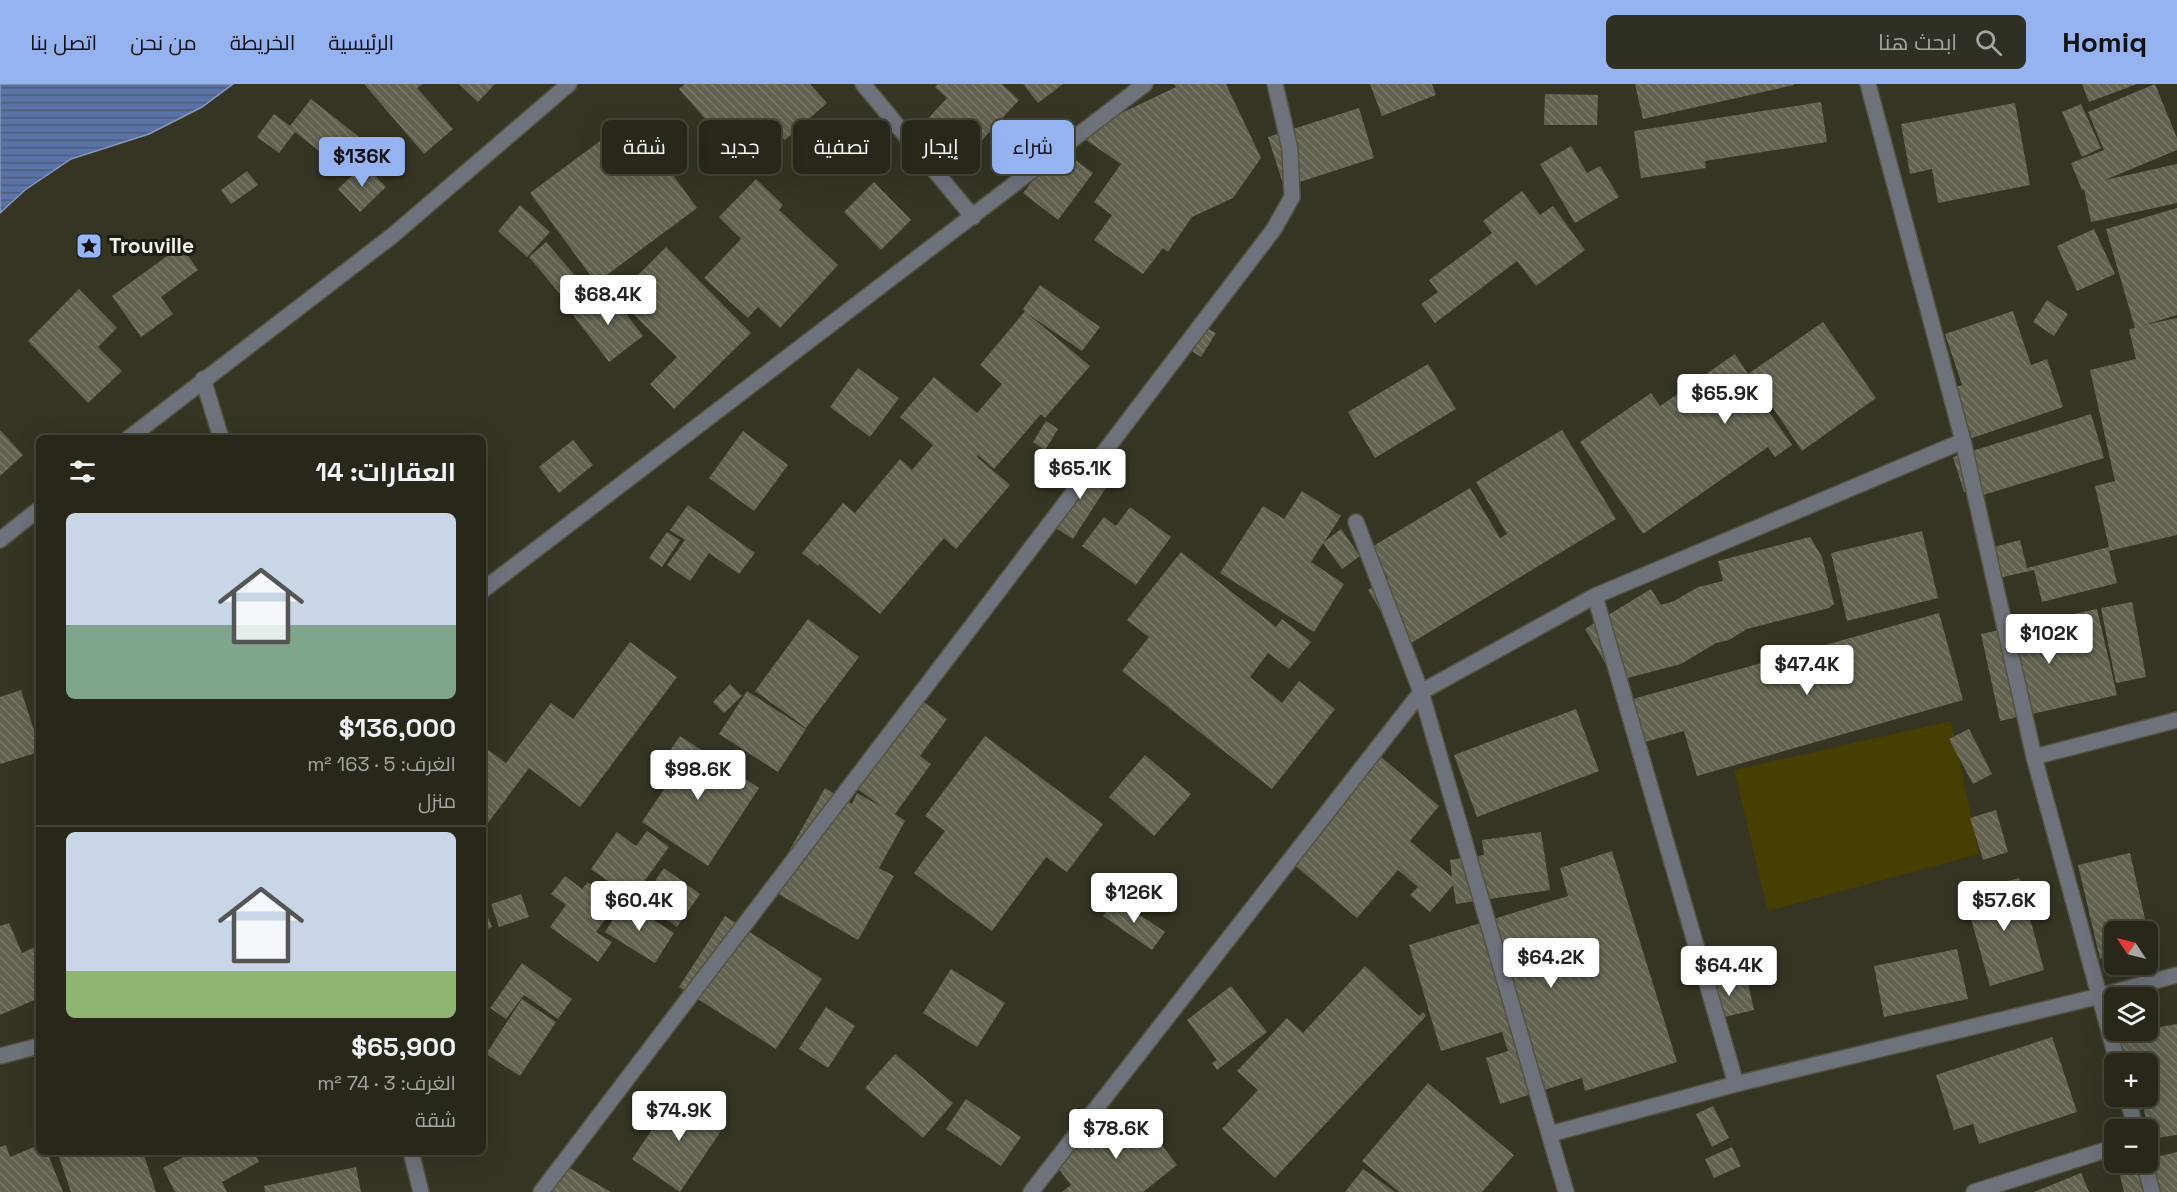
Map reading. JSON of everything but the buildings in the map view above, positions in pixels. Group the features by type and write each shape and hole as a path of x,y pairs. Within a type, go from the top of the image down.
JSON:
{"street":[{"path":"133,435 392,236 569,84"},
{"path":"863,84 973,217"},
{"path":"486,588 1145,84"},
{"path":"541,1192 1274,229 1292,197 1290,149 1275,84"},
{"path":"1868,84 1963,441 2034,757 2115,1053"},
{"path":"203,379 220,435"},
{"path":"1031,1192 1421,692 1595,596 1963,441"},
{"path":"0,540 36,511"},
{"path":"1356,522 1421,692 1566,1192"},
{"path":"1595,596 1736,1084"},
{"path":"2034,757 2177,720"},
{"path":"1550,1134 1736,1084 2100,996 2177,975"},
{"path":"0,1056 36,1047"},
{"path":"1974,1192 2104,1151"},
{"path":"412,1155 421,1192"},
{"path":"2147,1173 2152,1192"}],"shaded area":[{"path":"1951,721 1979,854 1768,911 1734,770"}],"water":[{"path":"0,84 233,84 202,107 149,134 71,159 25,190 0,213"}],"place":[{"name":"Trouville","path":"89,246"}]}
